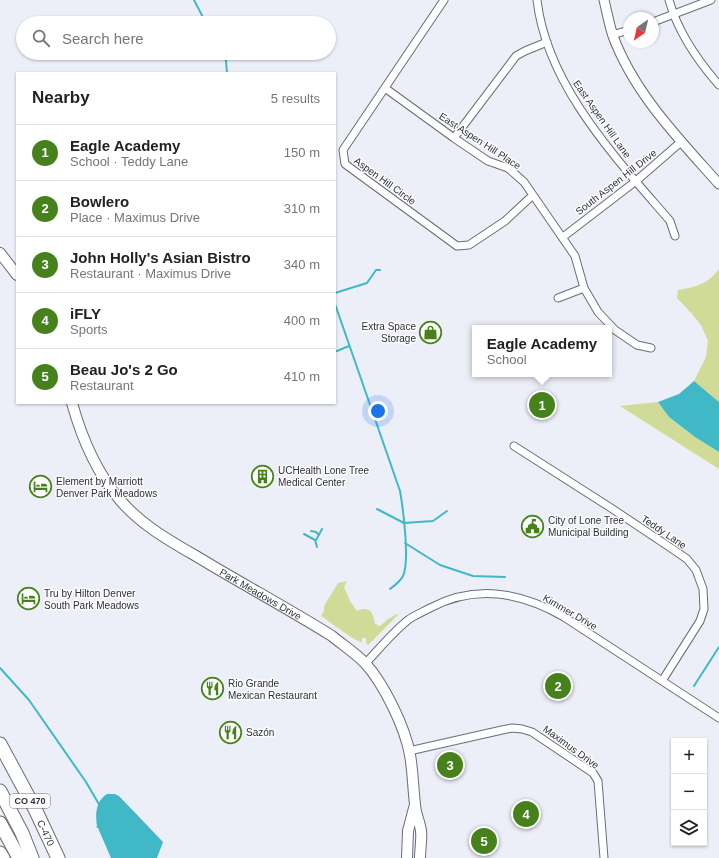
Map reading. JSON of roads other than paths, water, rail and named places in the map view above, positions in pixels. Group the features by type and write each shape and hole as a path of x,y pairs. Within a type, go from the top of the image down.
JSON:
{"highway":[{"name":"C-470","path":"0,744 35,809 58,858"},
{"path":"0,791 25,840 32,858"},
{"path":"0,805 32,858"},
{"path":"0,823 19,858"},
{"path":"0,853 3,858"}],"main road":[{"path":"0,253 16,274"},
{"name":"Park Meadows Drive","path":"72,404 83,438 96,465 120,501 136,517 168,539 332,636 365,664 393,707 409,751 413,776 415,806 421,830 420,858"},
{"name":"Park Meadows Drive","path":"407,858 408,831 415,806"},
{"path":"408,831 413,840 413,858"}],"street":[{"name":"Aspen Hill Circle","path":"444,0 343,150 345,164 457,246 469,245 505,221 533,196"},
{"name":"East Aspen Hill Lane","path":"537,0 547,42 554,61 569,92 604,143 670,221 675,236"},
{"path":"604,0 612,35 628,70 643,93 682,142 719,184"},
{"path":"669,0 673,15 690,47 719,85"},
{"path":"659,20 711,0"},
{"path":"612,35 623,32"},
{"path":"454,138 516,56 525,50 547,42"},
{"name":"East Aspen Hill Place","path":"385,88 488,161 508,168 524,182 563,236 575,256 584,288 598,312 610,325"},
{"name":"South Aspen Hill Drive","path":"563,236 636,181 682,142"},
{"path":"558,298 584,288"},
{"name":"East Aspen Hill Place","path":"612,327 637,345 651,348"},
{"name":"Teddy Lane","path":"514,446 687,559 696,570 703,589 704,609 700,621 662,681"},
{"name":"Kimmer Drive","path":"365,664 387,640 413,617 439,603 458,597 494,593 522,598 546,607 719,718"},
{"name":"Maximus Drive","path":"409,751 512,728 532,732 594,774 598,781 604,858"}],"water":[{"path":"694,381 719,402 719,452 695,437 669,417 658,402 679,394"},
{"path":"107,794 115,794 119,796 163,842 157,858 111,858 98,828 96,827 96,812 98,804"}],"waterway":[{"path":"194,0 202,16"},
{"path":"226,60 227,72"},
{"path":"336,293 367,283 376,270 380,270"},
{"path":"336,307 400,491 406,547 405,569 403,576 390,589"},
{"path":"337,351 349,346"},
{"path":"377,509 404,523 433,521 447,511"},
{"path":"316,540 322,529"},
{"path":"311,531 316,532 319,535"},
{"path":"304,534 315,540 317,547"},
{"path":"405,543 440,565 473,576 505,577"},
{"path":"694,686 719,647"},
{"path":"0,668 29,700 86,782 100,806"}],"place":[{"name":"Extra Space Storage","path":"431,332"},
{"name":"Eagle Academy","path":"542,405"},
{"name":"UCHealth Lone Tree Medical Center","path":"262,476"},
{"name":"Element by Marriott Denver Park Meadows","path":"41,487"},
{"name":"City of Lone Tree Municipal Building","path":"533,526"},
{"name":"Tru by Hilton Denver South Park Meadows","path":"29,599"},
{"name":"Bowlero","path":"558,686"},
{"name":"Rio Grande Mexican Restaurant","path":"213,689"},
{"name":"Sazón","path":"231,732"},
{"name":"John Holly's Asian Bistro","path":"450,765"},
{"name":"iFLY","path":"526,814"},
{"name":"Beau Jo's 2 Go","path":"484,841"}]}
